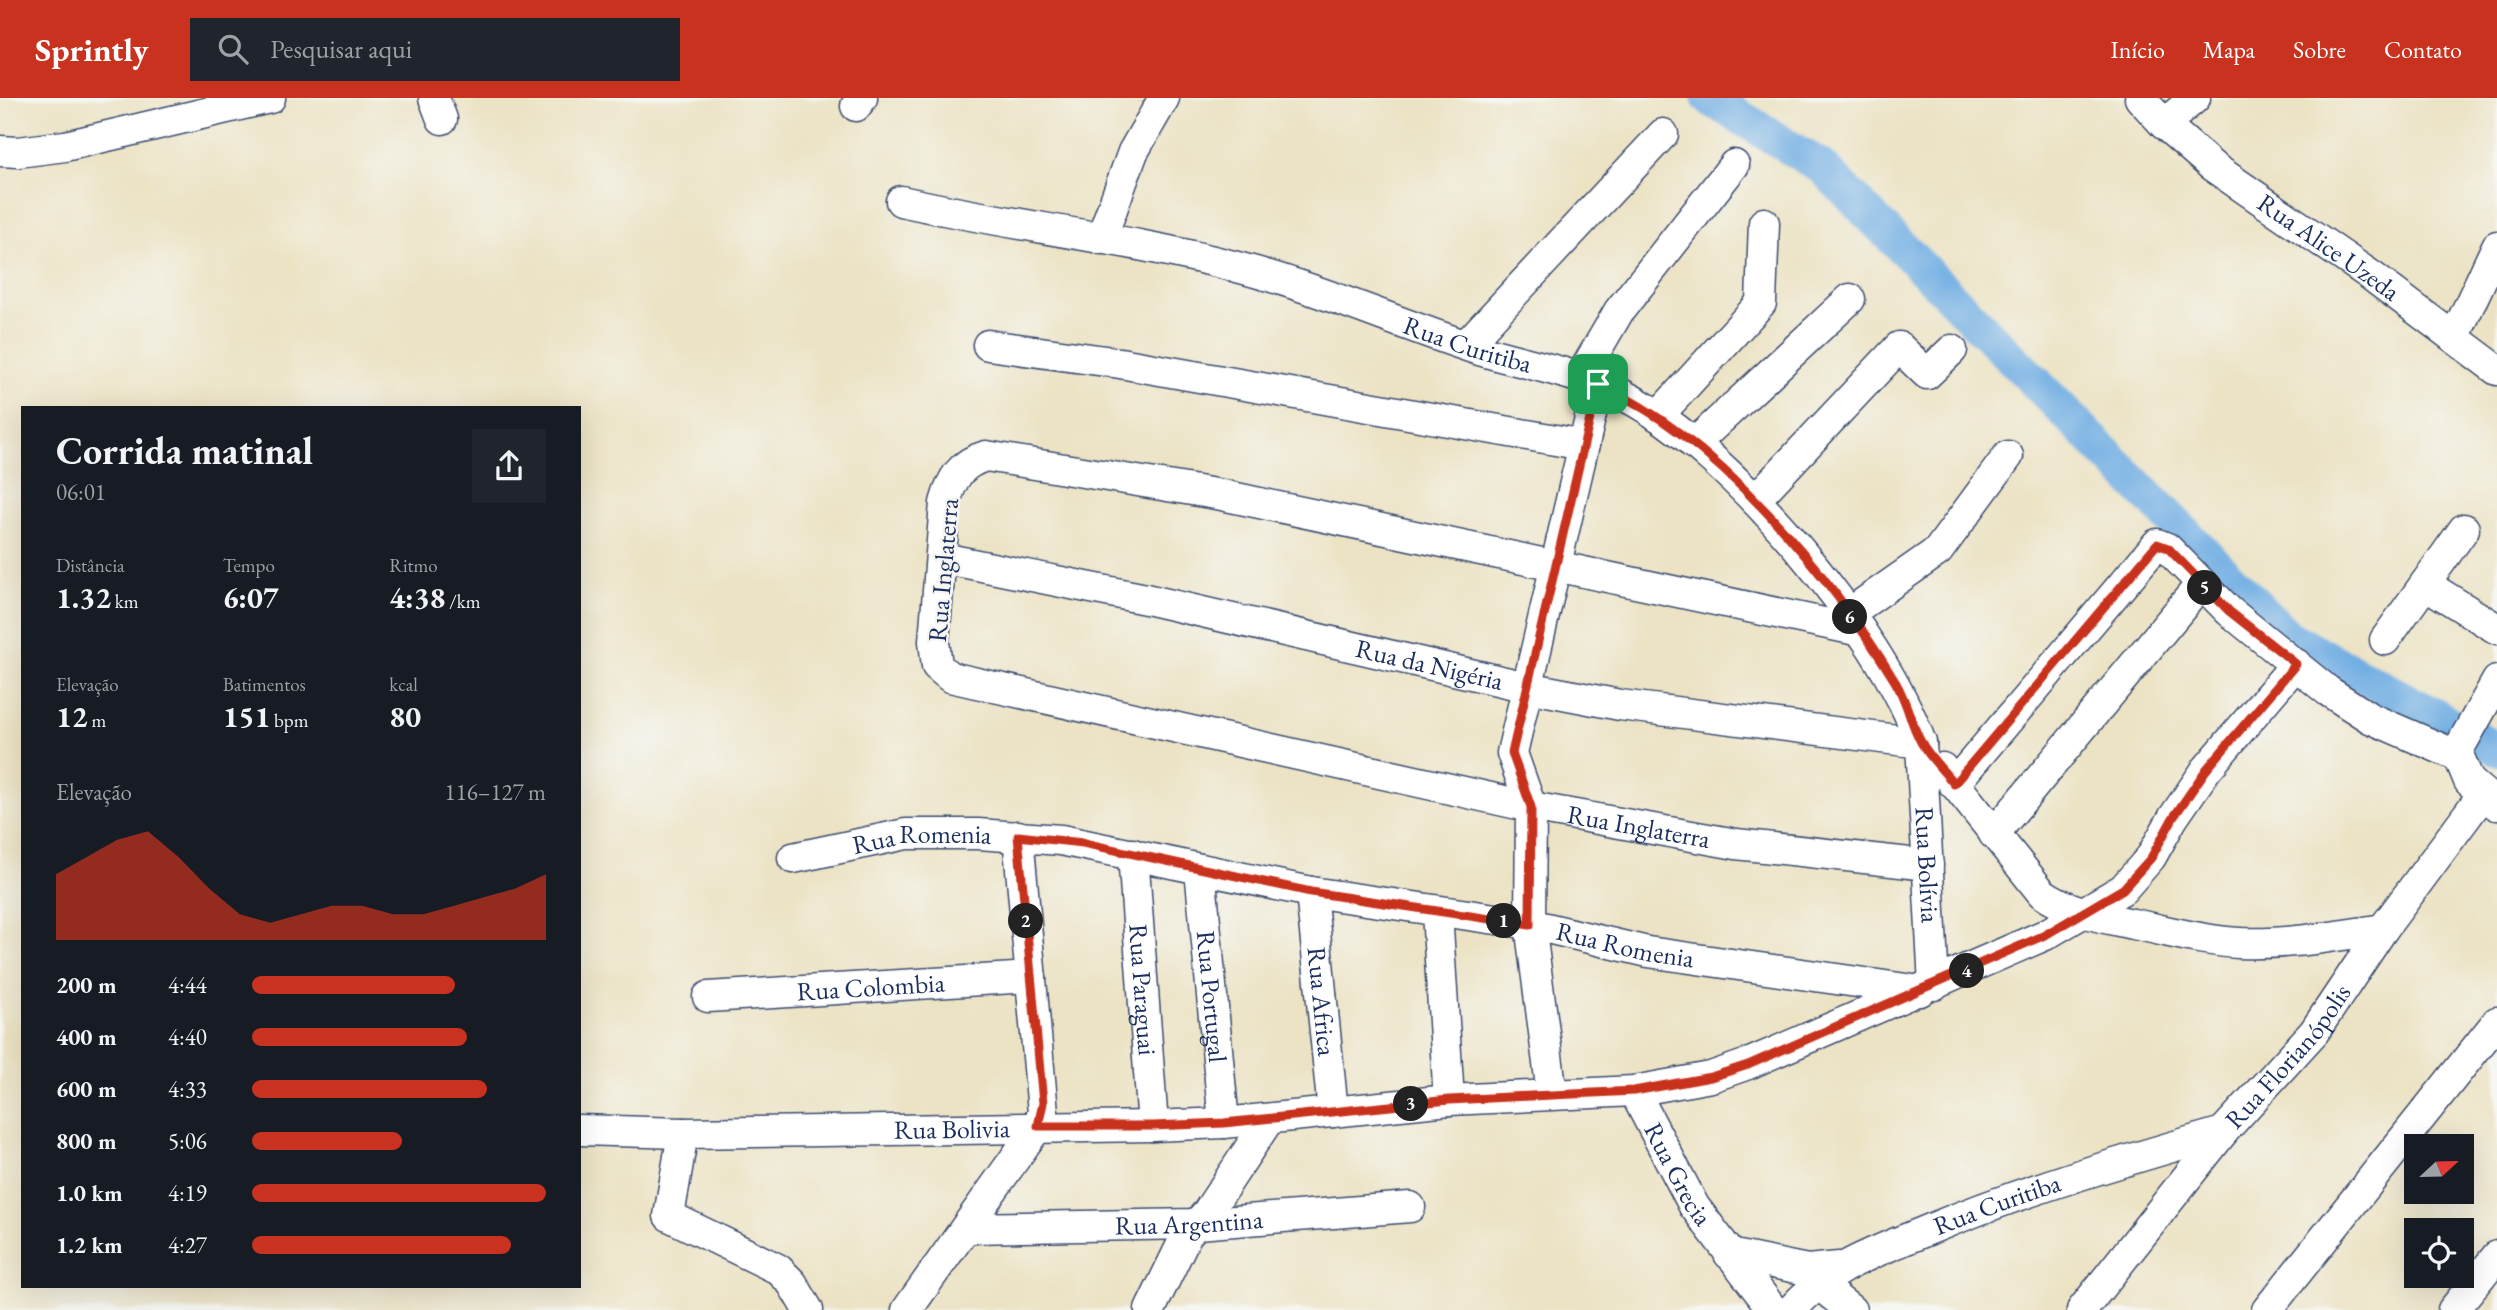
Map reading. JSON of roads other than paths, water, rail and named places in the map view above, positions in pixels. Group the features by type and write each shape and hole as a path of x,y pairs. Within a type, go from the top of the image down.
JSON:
{"street":[{"path":"0,150 18,152 65,146 270,98"},
{"path":"1101,239 1133,152 1164,98"},
{"name":"Rua Alice Uzeda","path":"2140,98 2164,124 2212,166 2455,336 2497,370"},
{"path":"2164,124 2194,98"},
{"path":"1465,345 1663,134"},
{"path":"1552,1094 1530,925 1531,807 1512,753 1584,445 1589,381 1619,311 1734,165"},
{"name":"Rua Curitiba","path":"901,201 1197,257 1287,281 1465,345 1589,381 1658,416 1694,444 1755,500 1854,623 1897,685 1921,743"},
{"path":"1658,416 1761,303 1763,223"},
{"path":"2455,336 2497,247"},
{"path":"1694,444 1850,299"},
{"path":"988,345 1120,363 1584,445"},
{"path":"1755,500 1899,347 1927,374 1952,350"},
{"name":"Rua Inglaterra","path":"1854,623 1555,565 1210,492 986,456 963,465 949,487 945,503 934,640 937,666 950,677 1531,807 1736,844 1928,865"},
{"path":"1854,623 1935,553 2008,456"},
{"path":"2385,640 2464,529"},
{"path":"1954,784 2152,547 2162,544 2258,636 2328,691 2370,718 2459,751"},
{"name":"Rua da Nigéria","path":"942,558 1146,599 1527,687 1634,707 1921,743"},
{"path":"1994,834 2201,584"},
{"path":"2425,584 2497,629"},
{"name":"Rua Bolivia","path":"581,1130 683,1133 1224,1123 1449,1100 1634,1091 1711,1077 1748,1065 1927,988 2085,914 2123,889 2141,871 2206,770 2296,664"},
{"path":"2490,799 2469,780 2459,751 2477,713 2497,681"},
{"path":"1921,743 2042,893 2055,902 2085,914 2206,940 2238,943 2295,942 2383,929"},
{"name":"Rua Bolívia","path":"1921,743 1928,865 1927,988"},
{"name":"Rua Florianópolis","path":"2082,1310 2223,1132 2314,1032 2383,929 2490,799"},
{"name":"Rua Romenia","path":"793,858 906,834 1018,836 1083,843 1311,892 1530,925 1648,952 1927,988"},
{"path":"907,1310 1038,1126 1043,1103 1018,836"},
{"name":"Rua Paraguai","path":"1133,853 1153,1126"},
{"name":"Rua Portugal","path":"1200,869 1224,1123"},
{"name":"Rua Africa","path":"1311,892 1333,1112"},
{"path":"1437,913 1449,1100"},
{"name":"Rua Colombia","path":"708,997 1031,977"},
{"path":"2267,1310 2497,1022"},
{"name":"Rua Grecia","path":"1634,1091 1681,1184 1707,1227 1773,1310"},
{"path":"1150,1310 1187,1234 1207,1213 1269,1119"},
{"name":"Rua Curitiba","path":"1791,1310 1822,1274 2035,1187 2223,1132"},
{"path":"683,1133 667,1212 672,1219 778,1269 792,1283 808,1310"},
{"name":"Rua Argentina","path":"967,1228 1197,1224 1410,1207"},
{"name":"Rua Grecia","path":"1729,1254 1822,1274"},
{"path":"2453,1310 2497,1256"},
{"path":"1822,1274 1851,1310"}],"waterway":[{"path":"1709,98 1823,168 2288,637 2497,749"}]}
